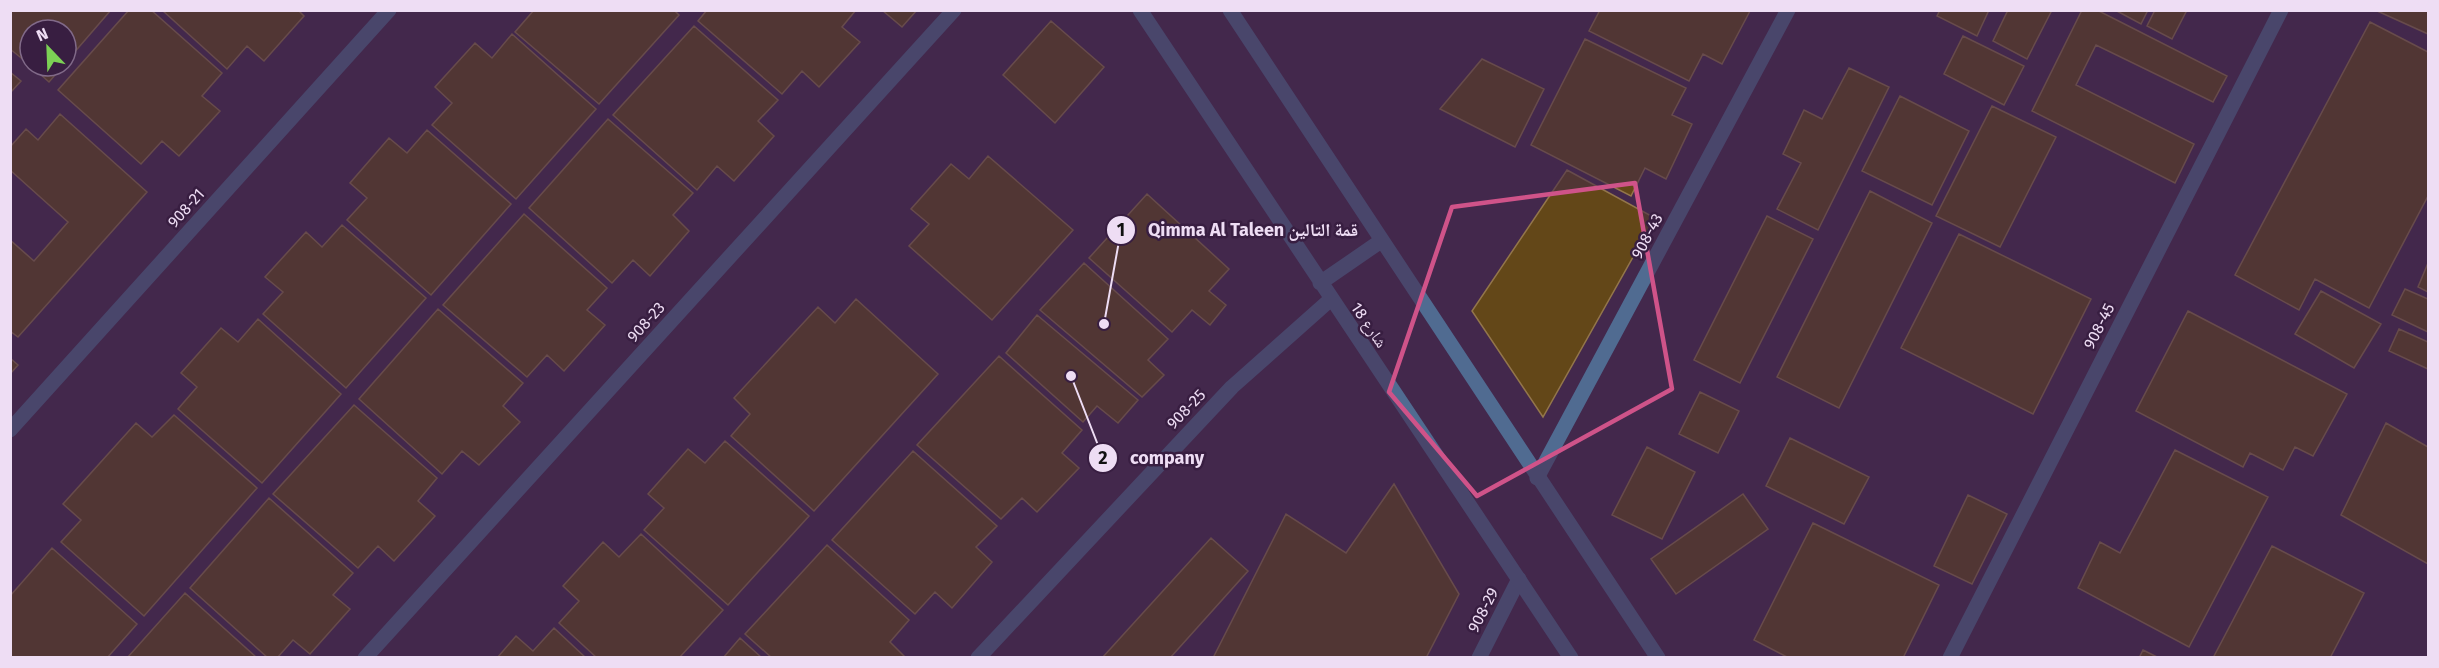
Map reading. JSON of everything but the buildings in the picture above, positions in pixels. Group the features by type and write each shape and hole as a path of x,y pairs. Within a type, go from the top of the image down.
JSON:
{"street":[{"name":"908-21","path":"10,430 389,10"},
{"name":"908-23","path":"365,657 954,10"},
{"name":"شارع 18","path":"1140,10 1571,657"},
{"path":"1230,10 1537,478 1658,657"},
{"name":"908-43","path":"1537,478 1788,10"},
{"name":"908-45","path":"1950,657 2281,10"},
{"path":"1320,283 1381,241"},
{"name":"908-25","path":"978,657 1232,387 1331,299"},
{"name":"908-29","path":"1479,657 1519,579"}],"highlighted area":[{"path":"1635,183 1672,389 1477,496 1389,392 1452,207"}],"place":[{"name":"Qimma Al Taleen قمة التالين","path":"1104,324"},
{"name":"company","path":"1071,376"}]}
